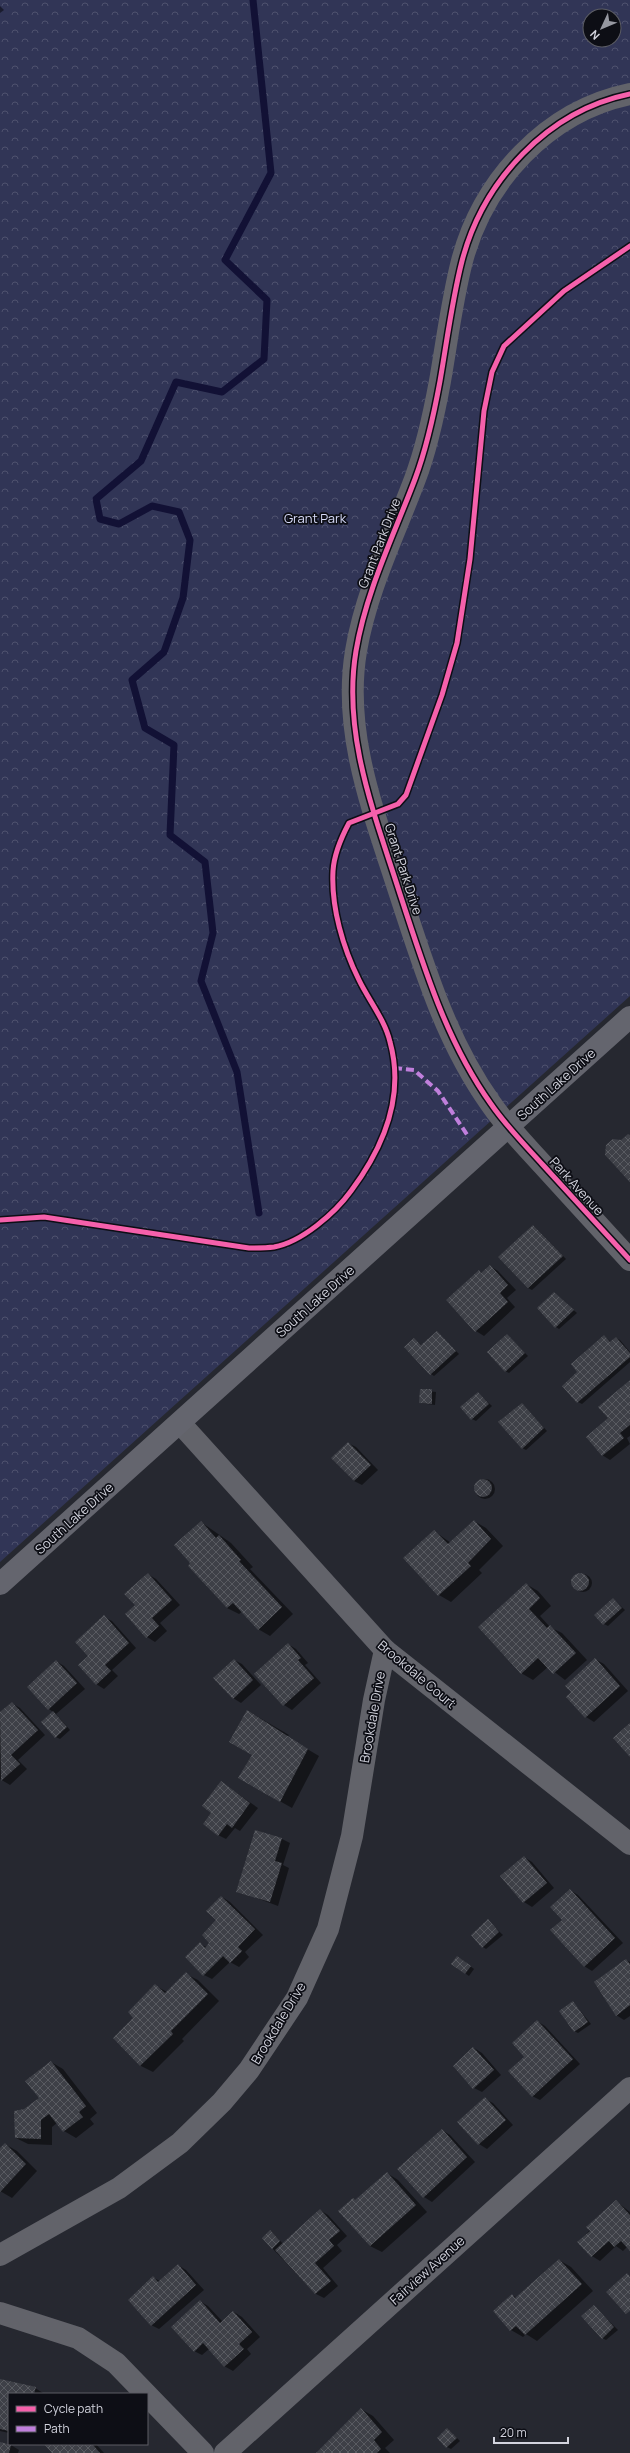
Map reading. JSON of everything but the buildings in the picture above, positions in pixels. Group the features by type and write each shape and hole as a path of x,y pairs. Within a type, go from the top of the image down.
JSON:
{"street":[{"name":"Grant Park Drive","path":"508,1127 465,1065 428,981 374,812 359,763 353,705 356,651 372,591 417,474 434,412 462,261 474,227 497,186 510,167 531,144 556,125 588,108 613,98 630,94"},
{"name":"South Lake Drive","path":"0,1584 630,1017"},
{"name":"Park Avenue","path":"508,1127 630,1260"},
{"name":"Brookdale Court","path":"180,1423 384,1650 630,1844"},
{"name":"Brookdale Drive","path":"0,2255 119,2188 180,2143 222,2102 249,2070 297,1998 328,1928 352,1836 374,1700 384,1650"},
{"name":"Fairview Avenue","path":"225,2453 630,2088"},
{"path":"0,2313 78,2338 116,2363 145,2393"},
{"path":"148,2396 203,2453"}],"green space":[{"name":"Grant Park","path":"0,0 630,0 630,996 0,1562"}],"waterway":[{"path":"253,0 271,173 225,260 267,300 264,359 222,392 176,382 141,461 96,499 100,519 119,524 152,506 179,512 190,540 183,598 164,652 132,680 145,728 174,745 170,835 205,862 213,933 201,981 237,1072 259,1213"}],"marked path":[{"path":"394,1068 414,1070 438,1091 468,1136"}],"cycle path":[{"path":"630,94 600,103 572,116 546,133 523,154 502,177 485,204 472,232 458,276 438,393 427,443 415,479 381,564 366,607 356,651 353,682 353,713 357,744 371,805 427,976 461,1055 475,1080 503,1120 630,1260"},
{"path":"0,1220 44,1217 249,1248 274,1247 296,1239 327,1217 351,1191 373,1157 388,1121 393,1102 395,1082 394,1062 388,1034 353,968 339,927 333,885 333,871 336,852 349,823 398,804 406,795 442,695 457,643 470,559 484,411 492,372 504,346 564,291 630,246"}]}
